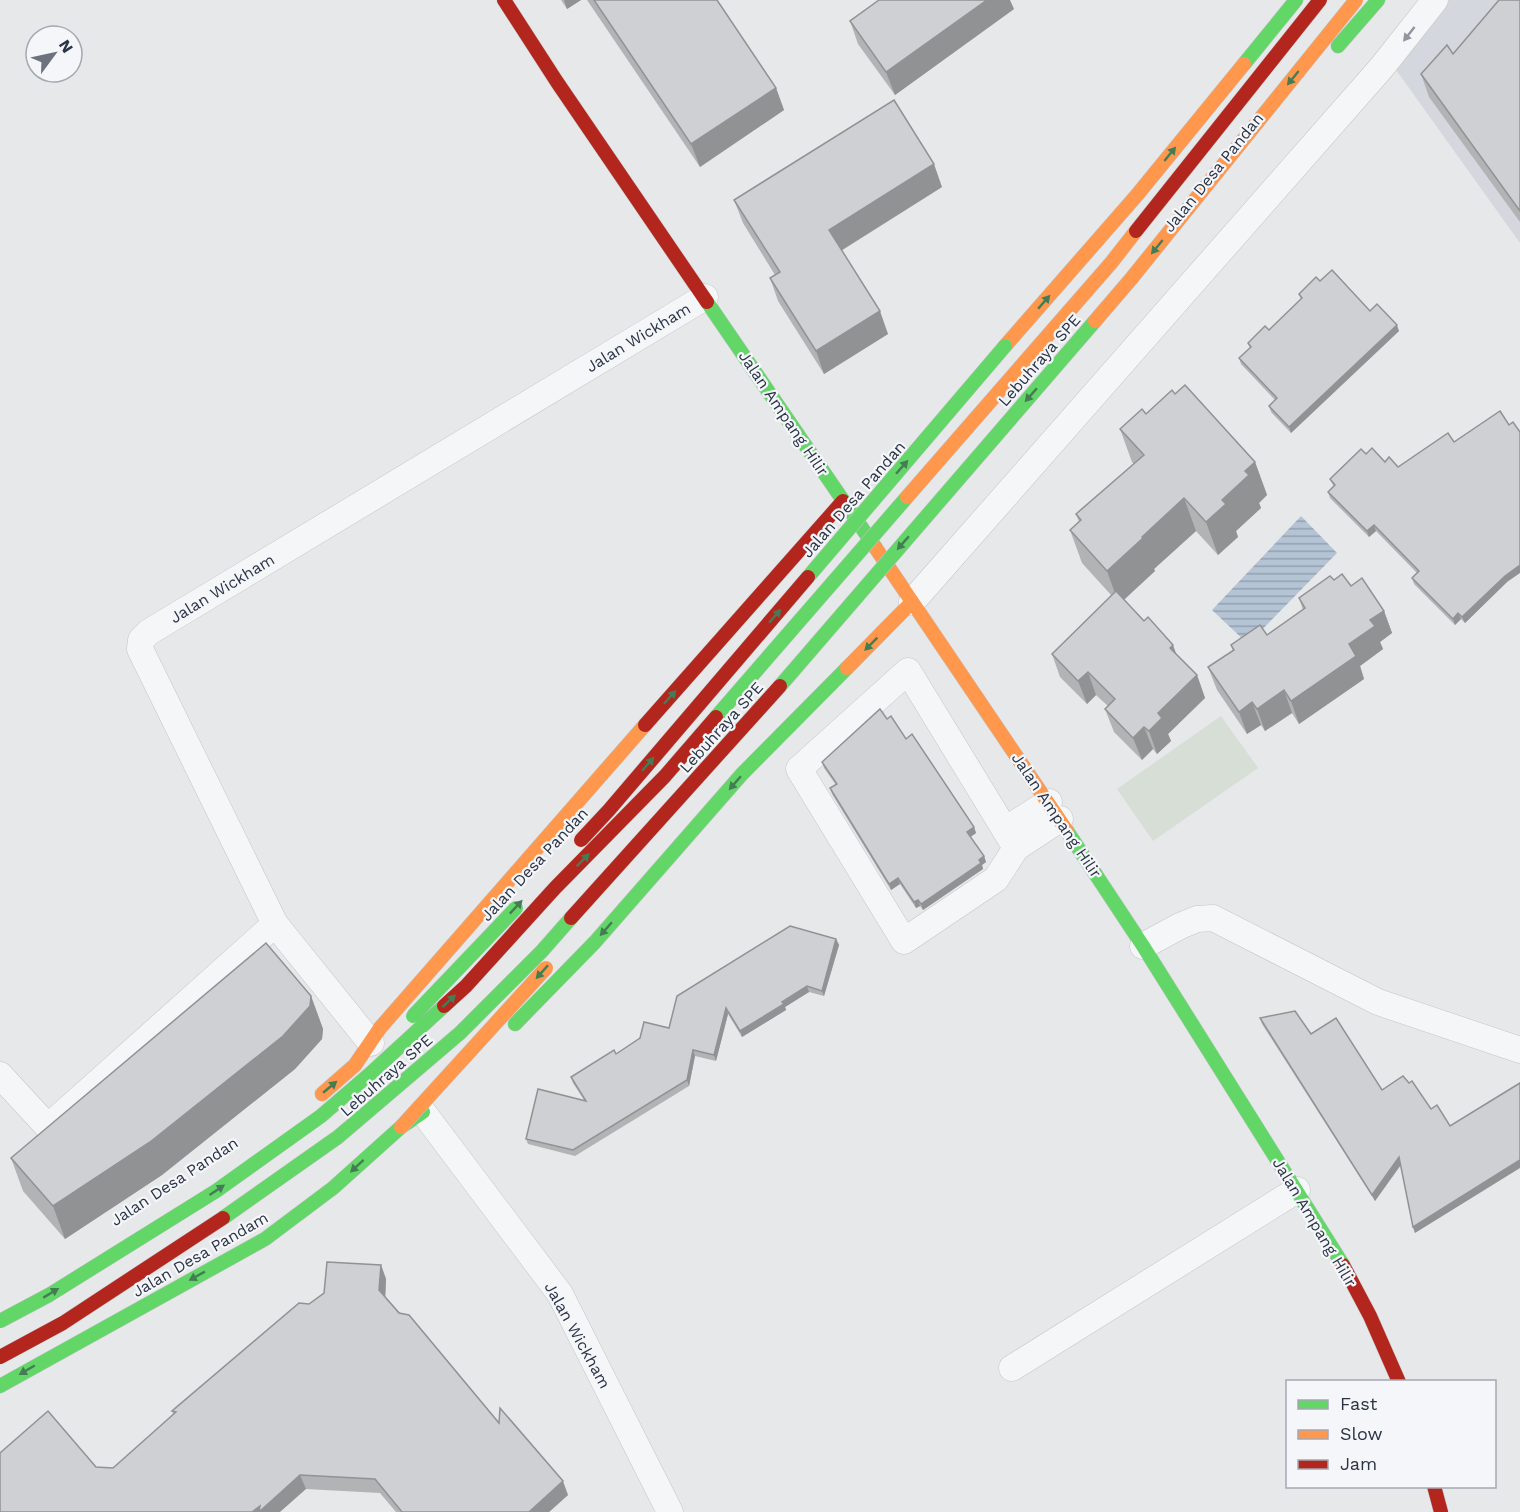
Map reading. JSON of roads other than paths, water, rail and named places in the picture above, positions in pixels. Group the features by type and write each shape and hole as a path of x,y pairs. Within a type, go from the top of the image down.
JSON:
{"main road":[{"name":"Jalan Ampang Hilir","path":"504,0 557,82 1054,810 1143,946 1339,1258 1365,1306 1398,1380"},
{"name":"Jalan Desa Pandan","path":"568,853 609,810 1137,195 1296,0"},
{"name":"Lebuhraya SPE","path":"0,1321 49,1295 206,1198 283,1144 321,1116 371,1073 466,986 555,888 665,776 1088,290 1320,0"},
{"name":"Lebuhraya SPE","path":"0,1357 63,1323 230,1213 339,1137 460,1034 542,951 768,700 1131,279 1356,0"},
{"name":"Jalan Desa Pandan","path":"1074,366 1294,98 1366,0"},
{"path":"1327,60 1378,0"},
{"path":"693,803 998,454"},
{"path":"355,1065 380,1028 843,501"},
{"path":"401,1127 423,1112 499,1040 595,942 742,774 912,602"},
{"name":"Jalan Desa Pandan","path":"314,1100 355,1065 381,1050 528,896"},
{"path":"401,1127 551,962"},
{"name":"Jalan Desa Pandam","path":"0,1386 265,1239 333,1188 401,1127"},
{"name":"Jalan Desa Pandan","path":"0,1307 184,1198 281,1128"},
{"path":"1435,1488 1441,1512"}],"street":[{"path":"912,602 1382,67 1435,0"},
{"name":"Jalan Wickham","path":"371,1043 275,924 140,649 141,640 149,632 705,297"},
{"path":"1010,839 908,670 799,769 904,941 996,879 1010,839 1054,810"},
{"path":"1143,946 1197,919 1213,918 1378,1002 1520,1050"},
{"path":"0,1075 48,1127 275,924"},
{"name":"Jalan Wickham","path":"423,1112 560,1294 669,1512"},
{"path":"1012,1368 1297,1190"}],"water":[{"path":"1301,516 1337,553 1248,644 1212,610"}]}
